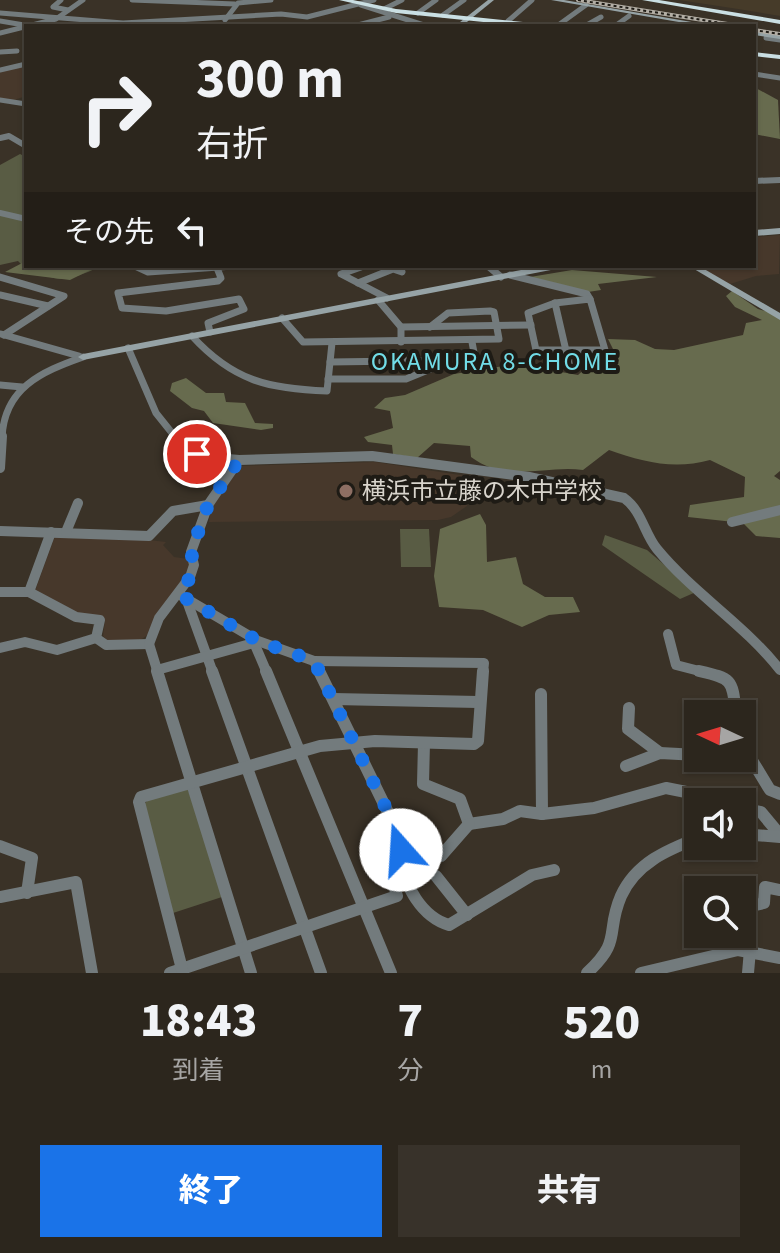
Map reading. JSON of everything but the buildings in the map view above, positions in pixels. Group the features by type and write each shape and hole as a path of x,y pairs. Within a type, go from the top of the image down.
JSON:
{"highway":[{"path":"343,0 381,8 506,23"},
{"path":"651,0 780,19"},
{"path":"666,0 780,19"},
{"path":"674,0 780,19"},
{"path":"756,53 780,56"}],"street":[{"path":"61,0 53,7 68,10"},
{"path":"29,24 56,19 83,0"},
{"path":"132,0 187,4 271,0"},
{"path":"177,13 192,0"},
{"path":"357,24 381,8 402,0"},
{"path":"406,22 436,0"},
{"path":"431,24 464,0"},
{"path":"460,24 491,0"},
{"path":"506,23 532,0"},
{"path":"554,0 700,24"},
{"path":"227,18 238,3"},
{"path":"125,24 177,13 196,18 281,14 314,19 361,5 381,8 406,22 417,24"},
{"path":"559,24 586,5"},
{"path":"0,13 109,24"},
{"path":"227,18 241,15"},
{"path":"618,24 629,16"},
{"path":"589,24 601,17"},
{"path":"194,24 192,22 196,18"},
{"path":"0,21 24,25"},
{"path":"0,33 24,25"},
{"path":"756,33 780,39"},
{"path":"766,38 780,39"},
{"path":"0,52 17,51"},
{"path":"0,68 24,64"},
{"path":"756,74 780,78"},
{"path":"11,102 24,98"},
{"path":"0,100 24,104"},
{"path":"0,138 9,136 24,145"},
{"path":"756,181 780,180"},
{"path":"0,213 24,219"},
{"path":"756,225 780,224"},
{"path":"756,233 780,231"},
{"path":"139,268 148,272 172,268 217,268 221,278 218,281 118,293 122,308 149,311 239,299 244,309 208,323 210,332"},
{"path":"358,268 341,274 383,299 401,327 401,342"},
{"path":"491,268 505,276 580,290 590,299 605,350 536,350 528,313 555,303 590,299"},
{"path":"0,468 5,412 22,387 49,370 83,357 546,268"},
{"path":"696,268 780,317"},
{"path":"358,283 393,269 402,272"},
{"path":"0,277 64,296 2,335"},
{"path":"0,295 48,306"},
{"path":"555,303 570,368"},
{"path":"282,318 303,342 472,342 499,339 494,312 490,311 448,313 430,327"},
{"path":"401,327 531,325"},
{"path":"2,335 83,357"},
{"path":"192,336 206,354 268,386 327,391 332,343"},
{"path":"330,362 475,358 472,342"},
{"path":"128,348 156,413 182,446 206,457 239,460 372,456 529,477 624,498 635,507 658,550 725,610 780,670"},
{"path":"328,379 406,379 451,360"},
{"path":"0,385 22,387"},
{"path":"239,460 208,505 191,552 194,565 184,598 159,618 149,644 251,973"},
{"path":"66,532 78,503"},
{"path":"0,531 152,535 173,511 208,505"},
{"path":"732,522 780,510"},
{"path":"29,592 51,532"},
{"path":"0,592 29,592 76,617 100,620 96,638"},
{"path":"184,598 256,643 314,661 484,663 478,702 478,741 353,742 300,750 148,794 139,802 179,972 397,896 387,860 403,843 353,742 334,699 314,661"},
{"path":"184,598 321,973"},
{"path":"668,634 676,665 728,678 732,683 734,700"},
{"path":"96,638 106,645 149,644"},
{"path":"0,648 25,642 57,650 96,638"},
{"path":"157,670 256,643"},
{"path":"256,643 391,973"},
{"path":"541,694 542,814"},
{"path":"334,699 478,702"},
{"path":"629,708 628,729 660,753"},
{"path":"424,743 423,784 460,799 469,824"},
{"path":"626,766 660,753 684,754"},
{"path":"756,772 770,790 780,794"},
{"path":"441,856 469,824 503,819 520,811 542,814 594,808 666,788 684,792"},
{"path":"756,811 761,812 780,836"},
{"path":"756,835 780,836"},
{"path":"587,973 608,954 621,896 640,870 658,853 684,843"},
{"path":"0,846 32,858 27,893"},
{"path":"395,855 410,893 441,924 449,925 532,875 554,870"},
{"path":"436,876 467,915"},
{"path":"0,897 76,882 92,973"},
{"path":"756,905 764,903 765,887 780,890"},
{"path":"641,973 696,967 750,950 780,958"},
{"path":"748,973 750,950"}],"shaded area":[{"path":"679,0 780,0 780,16 738,9"},
{"path":"24,65 24,97 11,101 0,99 0,71"},
{"path":"780,235 779,274 756,276 730,284 702,268 756,268 756,237"},
{"name":"横浜市立藤の木中学校","path":"375,462 473,477 467,506 451,517 438,520 209,522 211,505 241,466"},
{"path":"106,535 166,542 163,545 174,557 188,559 189,567 149,634 136,643 109,642 103,636 105,620 80,615 35,591 55,536"}],"green space":[{"path":"756,88 778,100 780,139 756,134"},
{"path":"20,154 24,156 24,265 18,261 0,265 0,165"},
{"path":"24,262 24,268 94,268 70,280 5,272"},
{"path":"29,268 96,268 69,278 44,275"},
{"path":"572,270 657,277 598,284 601,290 588,292 530,277"},
{"path":"732,291 758,309 780,315 780,471 774,476 780,480 780,538 756,536 743,523 688,517 690,505 744,497 745,477 710,460 684,464 659,463 609,450 583,470 512,472 498,470 471,457 470,446 434,443 417,458 393,454 392,445 368,442 364,437 393,428 390,411 374,408 385,398 405,395 454,374 516,364 578,375 589,365 613,365 619,361 608,339 635,340 655,349 674,350 743,335 746,323 762,320 735,307 726,296"},
{"path":"186,378 206,393 224,393 226,402 245,403 255,423 273,424 273,428 261,430 213,423 204,411 192,408 170,391 172,383"},
{"path":"480,514 486,525 487,562 516,557 523,584 545,597 573,597 580,612 549,615 522,627 483,610 439,607 434,576 440,529"},
{"path":"400,529 429,529 431,567 401,567"},
{"path":"605,535 647,550 696,592 680,599 602,545"},
{"path":"187,787 225,896 173,913 144,805 148,799"}],"railway":[{"path":"578,0 728,24"},
{"path":"756,30 780,34"}],"place":[{"name":"横浜市立藤の木中学校","path":"346,491"}],"district":[{"name":"OKAMURA 8-CHOME","path":"495,361"}],"route":[{"path":"197,454 239,460 208,505 191,552 194,565 180,595 258,641 314,661 403,843 401,850"}]}
